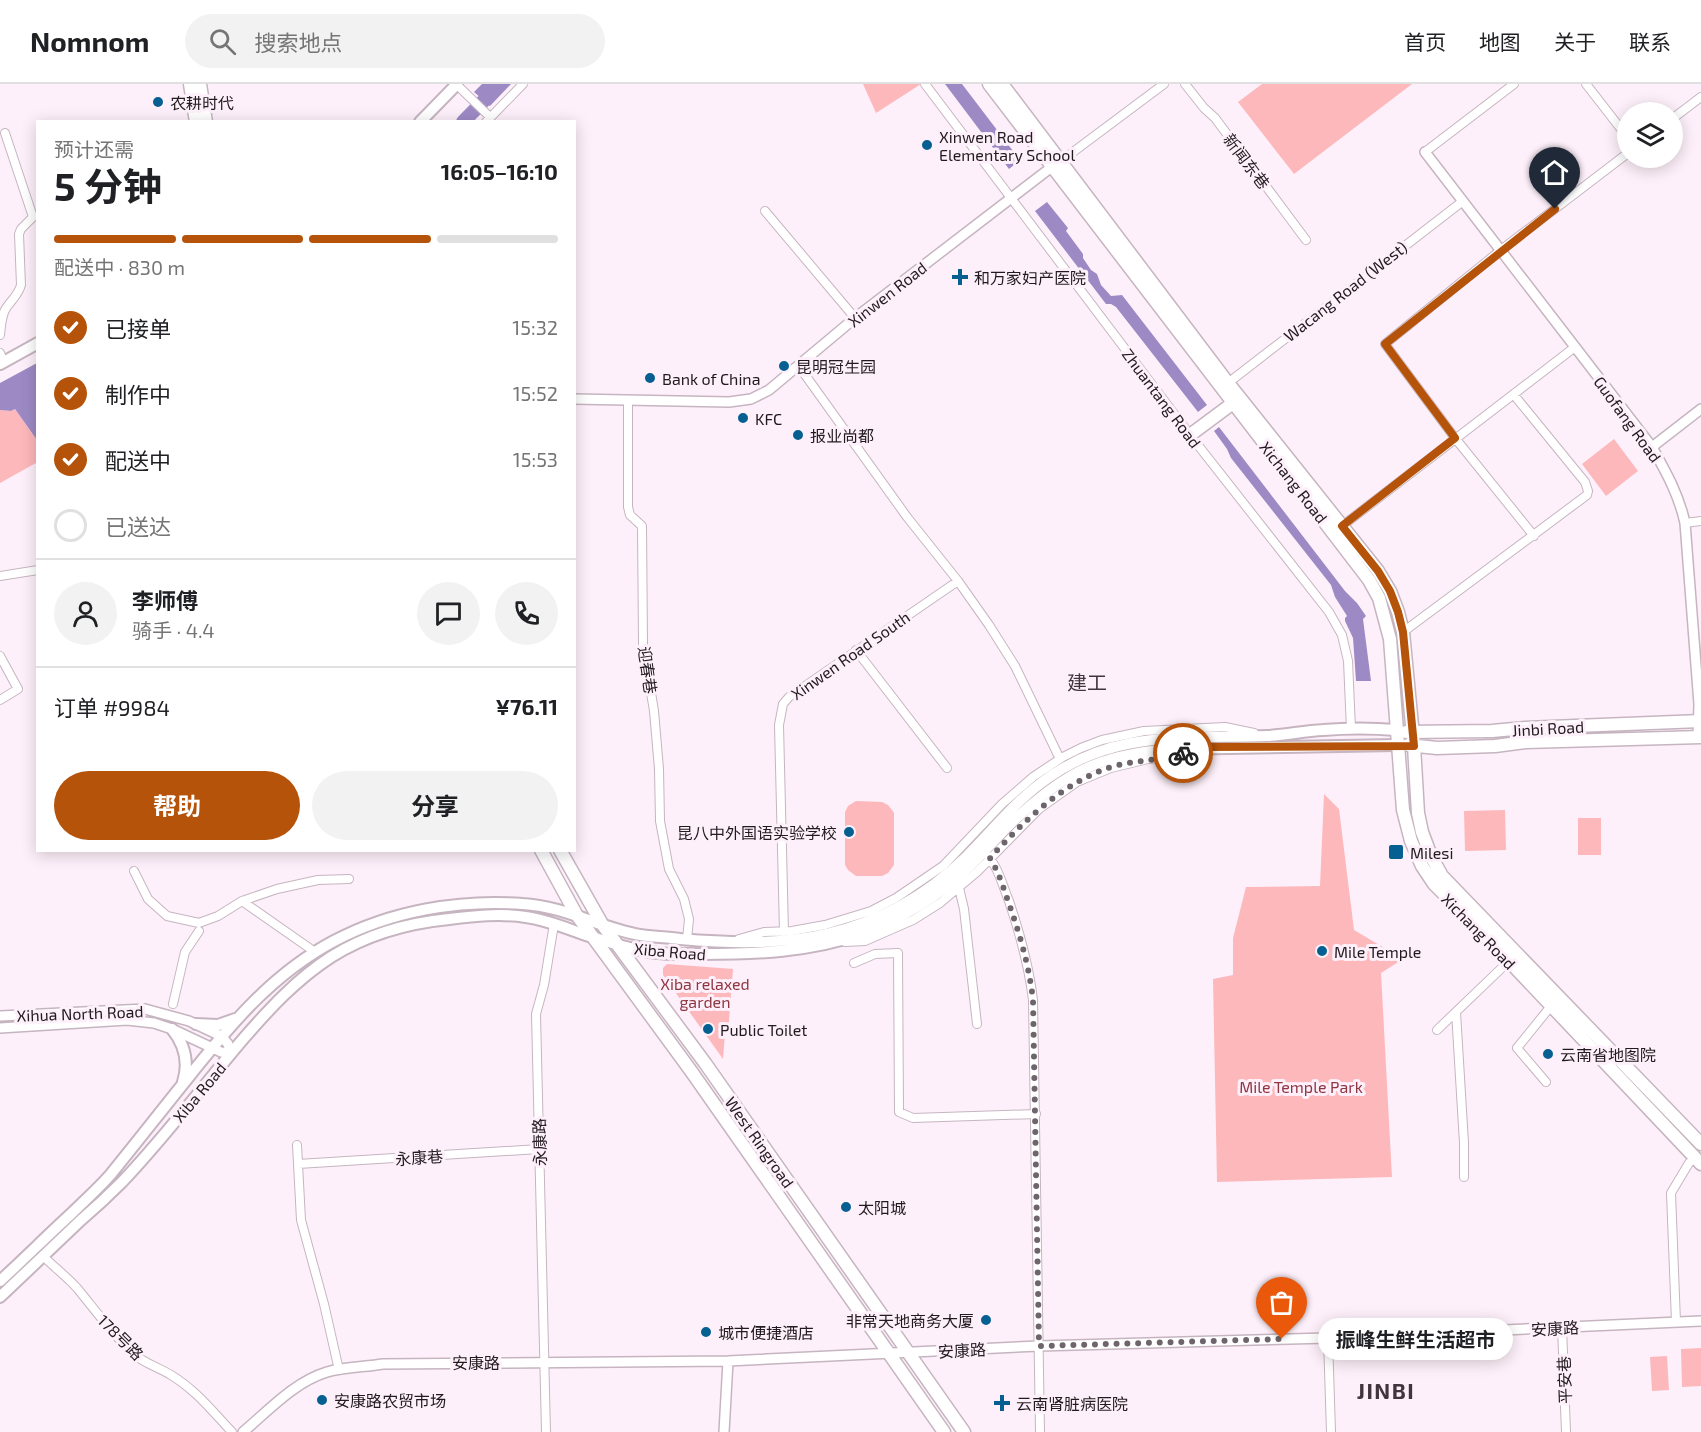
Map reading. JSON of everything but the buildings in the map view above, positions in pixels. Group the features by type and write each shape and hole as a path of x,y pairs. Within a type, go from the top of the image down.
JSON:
{"main road":[{"path":"190,84 196,120"},
{"path":"200,84 206,120"},
{"path":"422,120 456,84"},
{"name":"Xichang Road","path":"989,84 1057,164 1378,571 1390,591 1403,632 1418,813 1431,856 1442,876 1701,1144"},
{"name":"Xichang Road","path":"1002,84 1057,164 1233,403 1369,580 1379,598 1390,639 1403,810 1411,841 1422,866 1434,884 1698,1161"},
{"path":"1,360 36,345"},
{"path":"1190,435 1233,403"},
{"name":"Jinbi Road","path":"1397,745 1413,739 1525,728 1700,722"},
{"name":"Xiba Road","path":"0,1281 107,1179 221,1036 271,984 315,952 352,932 390,918 431,908 482,904 524,904 576,914 639,935 728,942 794,940 827,934 874,919 901,906 949,873 1008,811 1038,784 1067,765 1105,749 1145,740 1170,738 1264,736 1318,730 1396,730"},
{"name":"Jinbi Road","path":"1396,730 1437,748 1495,746 1526,742 1700,737"},
{"name":"Xiba Road","path":"0,1297 122,1182 231,1053 284,995 331,957 358,943 411,925 475,916 527,917 645,952 727,954 817,945 860,934 909,913 954,882 987,855 1033,803 1059,784 1108,759 1147,751 1198,747 1397,745"},
{"name":"West Ringroad","path":"542,852 576,914 698,1080 944,1432"},
{"name":"West Ringroad","path":"561,852 602,924 705,1063 964,1432"},
{"path":"196,1024 218,1026 242,1013"},
{"path":"172,1029 185,1053 186,1069 182,1084"}],"street":[{"path":"456,84 488,119 523,84"},
{"name":"Zhuantang Road","path":"925,84 1190,435 1329,612 1342,635 1348,661 1351,729"},
{"name":"Xinwen Road","path":"576,399 729,402 751,399 769,390 855,318 1164,84"},
{"name":"新闻东巷","path":"1185,84 1215,118 1306,240"},
{"path":"1425,152 1514,84"},
{"path":"1586,84 1617,124"},
{"path":"1683,110 1701,97"},
{"path":"0,335 6,308 20,292 19,234 33,217 5,133"},
{"name":"Guofang Road","path":"1425,152 1652,447 1674,486 1681,503 1685,523 1700,737"},
{"path":"1534,536 1455,438 1385,344 1501,250 1617,161"},
{"name":"Wacang Road (West)","path":"1228,382 1463,201"},
{"path":"765,212 855,318"},
{"path":"1342,526 1575,347"},
{"path":"798,365 907,517 958,581 1015,666 1060,759"},
{"path":"1403,632 1587,495 1585,482 1514,394"},
{"name":"迎春巷","path":"628,400 628,507 630,515 642,526 643,644 654,711 659,769 660,821 669,869 684,900 689,919 687,939"},
{"path":"1652,447 1701,408"},
{"path":"1685,523 1701,521"},
{"path":"0,576 36,570"},
{"name":"Xinwen Road South","path":"784,932 779,725 783,704 789,697 958,581"},
{"path":"856,650 947,768"},
{"path":"0,656 18,689 0,700"},
{"path":"728,942 764,932 784,932 825,925 871,911 896,898 943,866 1002,804 1033,777 1060,759 1102,740 1144,731 1225,727 1264,736"},
{"path":"817,945 865,941 913,920 959,888 987,855 999,875 1030,971 1033,1000 1040,1432"},
{"path":"134,871 148,899 168,915 199,923 242,901 277,889 318,880 349,879"},
{"path":"959,888 964,909 976,1024"},
{"path":"242,901 315,952"},
{"name":"永康路","path":"546,1432 536,1014 544,985 554,924"},
{"path":"173,1004 185,952 199,931"},
{"path":"854,963 875,954 898,953 899,1112 913,1118 1036,1114"},
{"path":"1437,1030 1509,961"},
{"path":"1546,1082 1517,1048 1551,1006"},
{"name":"Xihua North Road","path":"0,1016 146,1009 196,1024 221,1036"},
{"path":"1456,1012 1464,1177"},
{"name":"Xihua North Road","path":"0,1028 127,1020 154,1023 221,1052 231,1053"},
{"path":"221,1036 228,1044 231,1053"},
{"path":"297,1145 301,1220 339,1370"},
{"name":"永康巷","path":"298,1164 539,1149"},
{"path":"1676,1322 1671,1193 1689,1163 1698,1161"},
{"name":"178号路","path":"43,1256 75,1286 132,1353 141,1360 171,1374 194,1391 232,1432"},
{"name":"安康路","path":"243,1432 304,1382 326,1372 383,1364 728,1361 1039,1346 1328,1338 1701,1321"},
{"name":"平安巷","path":"1562,1327 1566,1432"},
{"path":"1328,1338 1331,1432"},
{"path":"724,1432 728,1361"}],"green space":[{"path":"863,84 921,84 876,113"},
{"path":"1262,84 1412,84 1294,174 1238,102"},
{"path":"15,409 36,439 36,463 0,483 0,410"},
{"path":"1614,439 1638,471 1606,496 1582,464"},
{"name":"Mile Temple Park","path":"1324,794 1339,809 1354,930 1403,959 1381,973 1392,1177 1217,1182 1213,979 1233,975 1233,938 1246,887 1320,886"},
{"path":"856,801 882,802 888,805 894,813 894,865 888,873 882,876 856,876 845,865 845,812 848,806"},
{"path":"1505,810 1506,850 1465,851 1464,811"},
{"path":"1578,818 1601,818 1601,855 1578,855"},
{"name":"Xiba relaxed garden","path":"667,964 733,969 728,1033 725,1033 723,1059 663,975 663,968"},
{"path":"1701,1348 1701,1386 1682,1387 1681,1349"},
{"path":"1667,1356 1669,1390 1652,1391 1650,1357"}],"shaded area":[{"path":"482,84 511,84 490,106 474,92"},
{"path":"945,84 962,84 1020,160 1009,169"},
{"path":"1047,202 1068,228 1066,231 1083,254 1091,270 1097,274 1101,285 1111,296 1122,295 1207,405 1198,412 1116,307 1106,304 1035,211"},
{"path":"36,364 36,439 15,409 0,410 0,383"},
{"path":"1219,427 1366,616 1363,619 1371,681 1356,681 1353,638 1345,621 1347,616 1335,597 1331,585 1231,458 1214,431"}],"waterway":[{"path":"465,120 500,84"}],"way so far":[{"path":"1183,753 1172,757 1129,763 1093,774 1077,782 1039,809 990,858 996,867 1024,947 1030,971 1033,1000 1039,1346 1282,1339"}],"place":[{"name":"农耕时代","path":"158,102"},
{"name":"Xinwen Road Elementary School","path":"927,145"},
{"name":"和万家妇产医院","path":"960,277"},
{"name":"昆明冠生园","path":"784,366"},
{"name":"Bank of China","path":"650,378"},
{"name":"KFC","path":"743,418"},
{"name":"报业尚都","path":"798,435"},
{"name":"昆八中外国语实验学校","path":"849,832"},
{"name":"Milesi","path":"1396,852"},
{"name":"Mile Temple","path":"1322,951"},
{"name":"Public Toilet","path":"708,1029"},
{"name":"云南省地图院","path":"1548,1054"},
{"name":"太阳城","path":"846,1207"},
{"name":"非常天地商务大厦","path":"986,1320"},
{"name":"城市便捷酒店","path":"706,1332"},
{"name":"振峰生鲜生活超市","path":"1282,1339"},
{"name":"安康路农贸市场","path":"322,1400"},
{"name":"云南肾脏病医院","path":"1002,1403"}],"district":[{"name":"建工","path":"1087,682"},
{"name":"JINBI","path":"1386,1390"}],"route":[{"path":"1183,753 1198,747 1414,746 1403,632 1398,612 1390,591 1378,571 1342,526 1455,438 1385,344 1555,209"}]}
